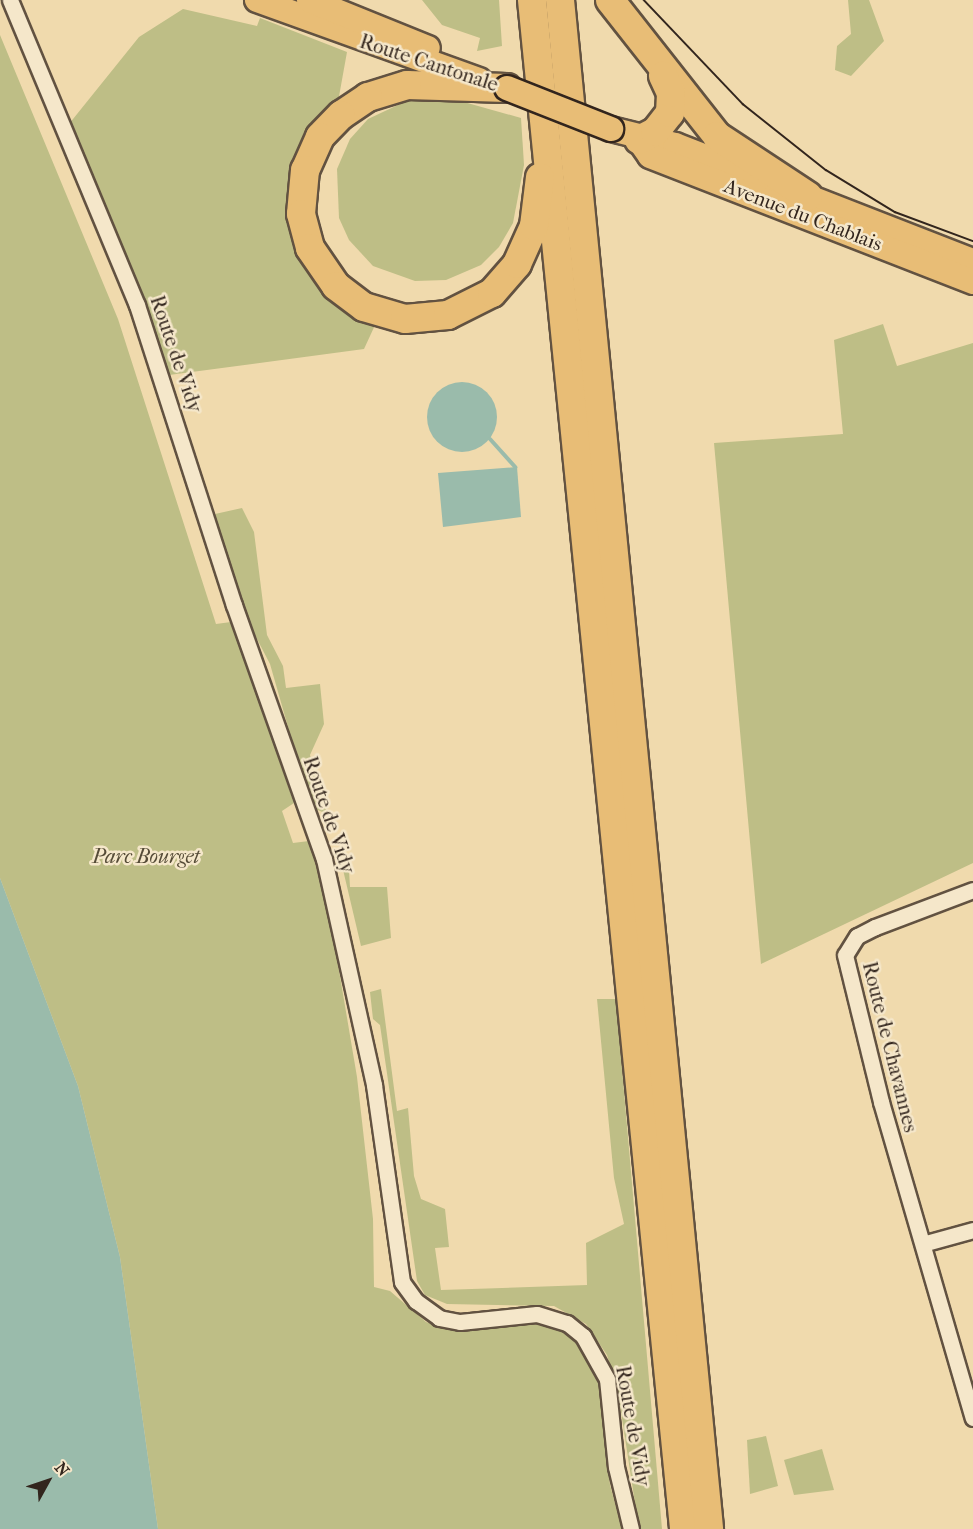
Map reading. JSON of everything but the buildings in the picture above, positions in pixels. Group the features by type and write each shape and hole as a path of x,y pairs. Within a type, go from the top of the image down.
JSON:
{"highway":[{"path":"532,0 684,1529"},
{"path":"560,0 709,1529"},
{"path":"610,0 658,67 732,149 808,196"},
{"path":"639,140 655,132 670,113 671,93 658,67"},
{"path":"507,88 399,87 349,108 320,137 303,180 303,224 315,259 349,298 393,317 429,319 473,305 509,275 524,252 536,215 541,88"}],"main road":[{"name":"Route Cantonale","path":"257,0 371,45 507,88"},
{"name":"Route Cantonale","path":"309,0 455,59 507,88"},
{"name":"Avenue du Chablais","path":"507,88 639,140 658,139 973,261"},
{"name":"Avenue du Chablais","path":"639,140 650,156 973,282"}],"street":[{"name":"Route de Vidy","path":"10,0 137,305 234,605 324,859 374,1085 402,1282 416,1301 439,1318 460,1322 537,1314 567,1323 583,1336 607,1380 616,1467 631,1529"},
{"name":"Route de Chavannes","path":"973,890 938,899 856,936 845,954 881,1102 926,1243 973,1418"},
{"path":"926,1243 973,1230"}],"green space":[{"path":"422,0 499,0 502,46 477,51 480,38 442,25"},
{"path":"848,0 869,0 884,41 851,76 835,70 837,46 851,34"},
{"path":"183,9 257,26 260,18 347,52 338,102 302,144 290,168 288,200 290,233 306,268 326,294 376,323 364,349 169,375 69,124 139,37"},
{"name":"Parc Bourget","path":"0,35 118,319 216,624 231,622 294,803 282,811 293,843 309,841 330,917 357,1077 373,1219 374,1287 390,1291 426,1322 449,1330 533,1324 558,1329 582,1346 600,1381 610,1485 622,1529 158,1529 120,1257 78,1086 0,878"},
{"path":"439,95 521,118 524,165 513,223 499,247 481,265 446,280 415,281 373,266 349,240 339,218 337,169 350,139 368,119 415,97"},
{"path":"883,324 897,366 973,343 973,863 761,964 714,443 843,434 834,340"},
{"path":"242,508 254,532 267,635 283,666 286,688 320,684 324,724 310,755 327,814 311,807 270,664 246,618 215,514"},
{"path":"348,854 350,887 387,887 391,938 361,946 340,857"},
{"path":"381,989 397,1111 408,1108 414,1176 421,1199 445,1209 449,1247 435,1248 441,1290 587,1285 586,1243 624,1224 614,1178 597,999 616,999 662,1529 639,1529 619,1399 607,1355 586,1324 554,1306 447,1304 425,1295 417,1281 380,1025 373,1019 370,992"},
{"path":"766,1436 778,1486 750,1494 747,1440"},
{"path":"822,1449 834,1490 794,1495 784,1460"}],"shaded area":[{"path":"462,382 475,385 487,392 494,404 497,417 494,430 487,442 475,449 462,452 449,449 437,442 430,430 427,417 430,404 437,392 449,385"},
{"path":"517,467 521,517 443,527 438,473"},
{"path":"0,878 78,1086 120,1257 158,1529 0,1529"}],"waterway":[{"path":"490,439 515,467"}],"tram line":[{"path":"644,0 743,104 826,170 895,212 973,241"}]}
